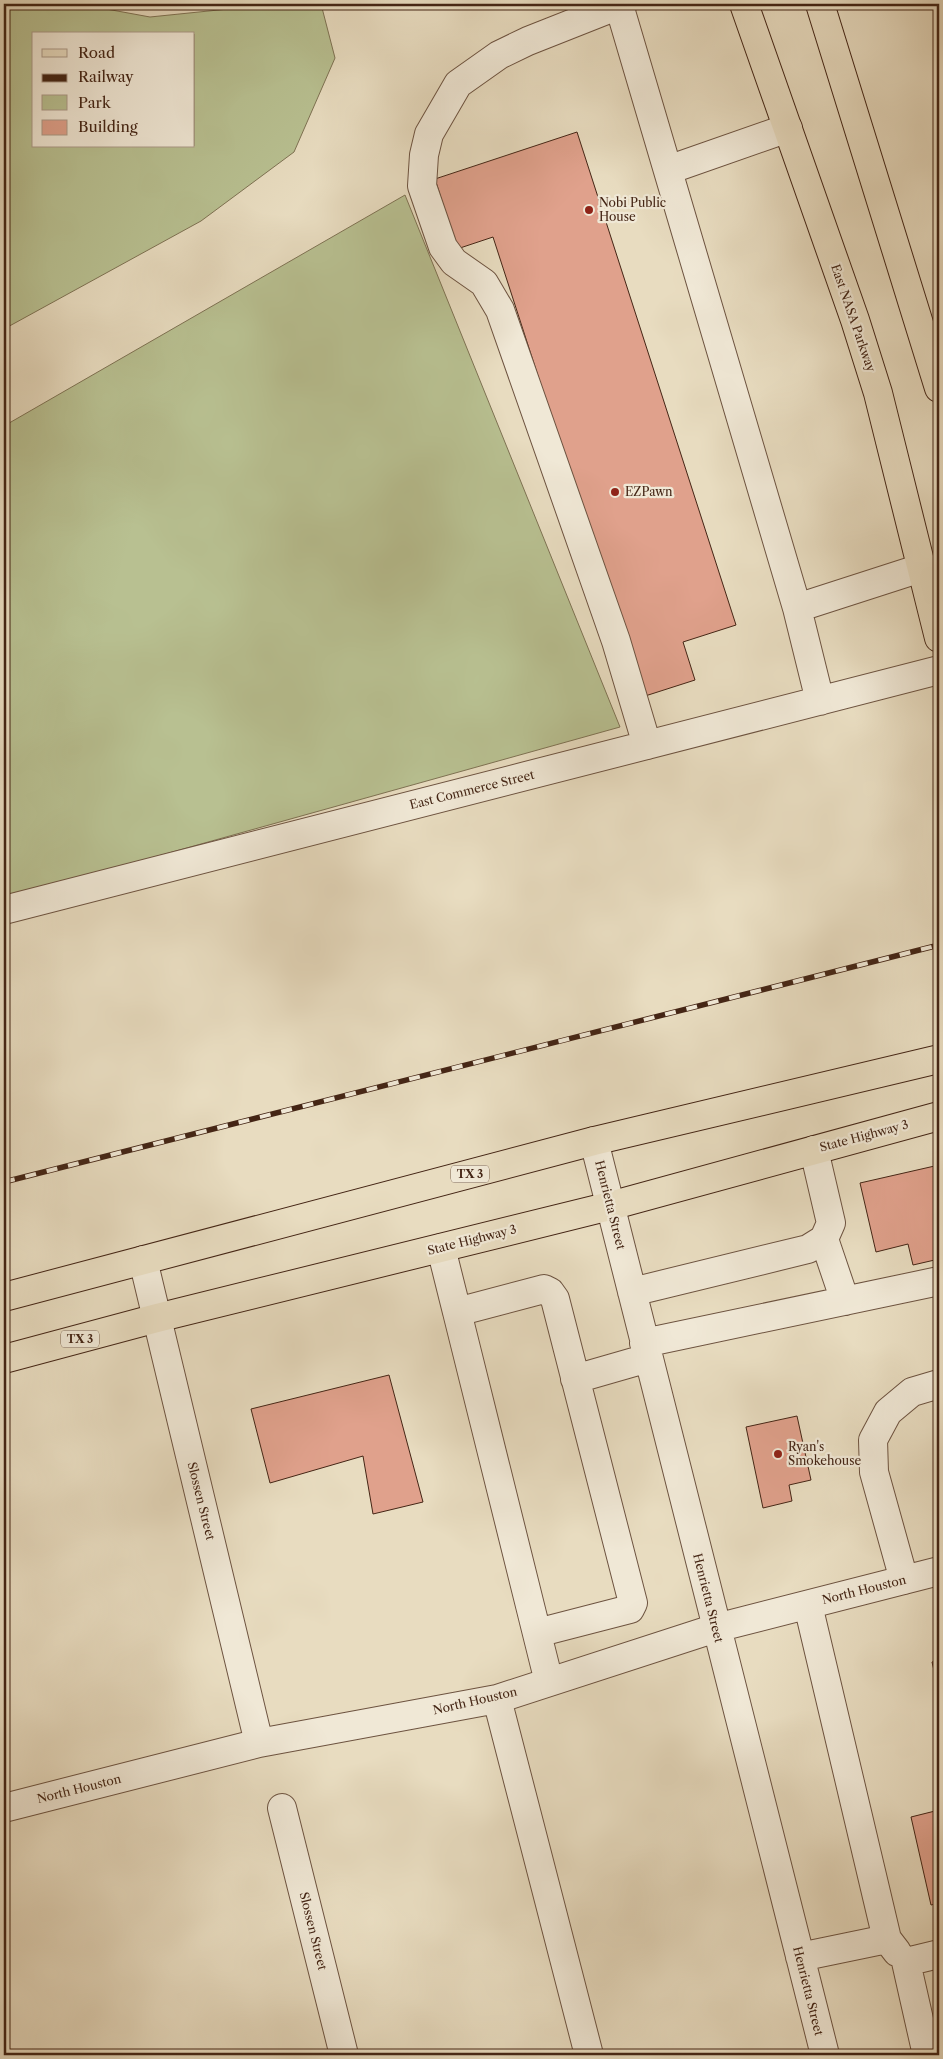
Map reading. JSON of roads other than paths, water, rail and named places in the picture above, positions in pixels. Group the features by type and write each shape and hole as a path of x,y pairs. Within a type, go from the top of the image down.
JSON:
{"main road":[{"name":"East NASA Parkway","path":"744,4 878,393 939,638"},
{"path":"820,4 938,377"},
{"name":"TX 3","path":"4,1297 594,1141 939,1059"},
{"name":"State Highway 3","path":"4,1359 157,1318 610,1206 939,1116"}],"street":[{"path":"647,745 616,641 500,310 484,283 454,262 443,247 422,186 424,155 429,134 458,84 499,55 621,4 797,608 820,700"},
{"path":"668,170 788,128"},
{"path":"797,608 921,568"},
{"name":"East Commerce Street","path":"4,910 939,670"},
{"name":"Henrietta Street","path":"594,1141 825,2055"},
{"path":"632,1292 808,1249 824,1239 831,1223 814,1150"},
{"path":"824,1239 845,1302"},
{"path":"441,1248 549,1682"},
{"name":"Slossen Street","path":"143,1260 259,1743"},
{"path":"576,1379 646,1350 939,1281"},
{"path":"457,1312 544,1289 550,1292 555,1299 633,1603 630,1609 537,1633"},
{"path":"904,1580 874,1472 873,1440 888,1412 912,1392 939,1384"},
{"name":"North Houston","path":"4,1808 259,1743 497,1699 716,1628 939,1571"},
{"path":"808,1605 886,1938 906,1962 927,2055"},
{"path":"497,1699 589,2055"},
{"name":"Slossen Street","path":"282,1808 344,2055"},
{"path":"800,1957 886,1938"},
{"path":"906,1962 939,1954"}],"railway":[{"path":"4,1182 939,945"}],"place":[{"name":"Nobi Public House","path":"589,210"},
{"name":"EZPawn","path":"615,492"},
{"name":"Ryan's Smokehouse","path":"778,1454"}]}
